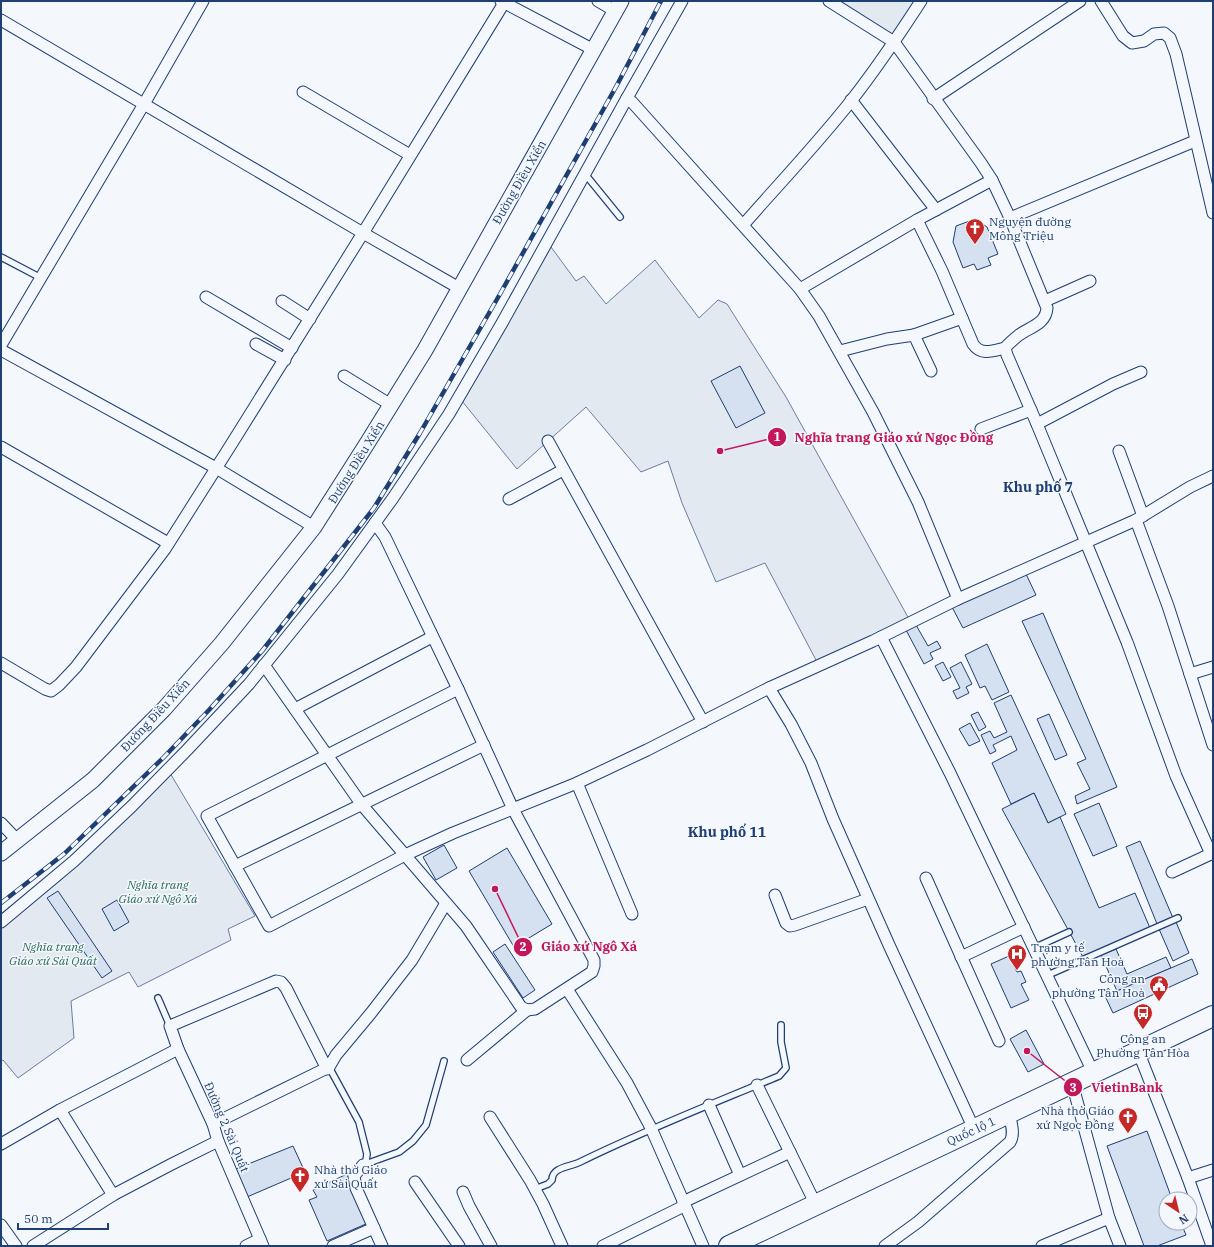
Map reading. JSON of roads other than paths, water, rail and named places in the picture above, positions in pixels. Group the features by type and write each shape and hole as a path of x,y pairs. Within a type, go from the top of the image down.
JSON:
{"highway":[{"name":"Quốc lộ 1","path":"729,1246 1213,1016"}],"street":[{"path":"1,345 144,104 203,1"},
{"path":"598,1 618,6"},
{"path":"1,922 74,861 132,806 187,750 264,665 338,574 393,498 449,414 502,323 682,1"},
{"path":"829,1 894,42 981,163 992,180 1010,218 1045,301 1047,314 1039,324 1019,335 1005,348 988,352 980,351 972,344 942,271 917,220"},
{"path":"743,225 819,139 851,100 894,42 921,1"},
{"path":"934,99 1080,1"},
{"path":"1101,1 1123,36 1132,43 1144,41 1154,34 1164,33 1170,38 1183,85 1195,142 1213,214"},
{"path":"1,663 51,691 59,686 76,667 168,543 364,233 502,2 594,50"},
{"name":"Đường Điều Xiển","path":"1,854 93,780 164,709 222,643 314,527 425,350 618,6"},
{"path":"1,20 459,288"},
{"path":"303,92 410,155"},
{"path":"627,98 638,108 800,289 819,316 873,412 918,502 958,599"},
{"path":"851,100 936,210"},
{"path":"1010,218 1195,142"},
{"path":"800,289 917,220 992,180"},
{"path":"1045,301 1090,281"},
{"path":"206,297 292,348"},
{"path":"282,301 310,319"},
{"path":"840,351 887,339 914,335 962,318"},
{"path":"914,335 931,371"},
{"path":"256,344 285,360"},
{"path":"1005,348 1127,642 1176,776 1212,854 1172,872"},
{"path":"1,350 216,468 314,527"},
{"path":"1037,424 1113,384 1141,372"},
{"path":"344,376 391,405"},
{"path":"980,429 1031,410"},
{"path":"548,442 703,722"},
{"path":"1,447 168,543"},
{"path":"1119,451 1213,745"},
{"path":"510,499 564,470"},
{"path":"458,689 207,816 269,926 406,855 453,834 578,783 769,688 881,637 958,599 1140,518 1190,487 1213,476"},
{"path":"375,523 385,537 458,689 513,809 594,960 592,972 535,1009 527,1010 467,1060"},
{"path":"295,709 432,637"},
{"path":"881,637 950,773 1093,1072"},
{"path":"264,665 362,805 466,926 521,1006 527,1010"},
{"path":"1190,674 1213,667"},
{"path":"769,688 811,763 833,819 868,899 974,1129"},
{"path":"235,866 484,745"},
{"path":"578,783 632,914"},
{"path":"1,823 18,841"},
{"path":"926,878 999,1041"},
{"path":"775,895 786,923 790,926 868,899"},
{"path":"213,1124 328,1068 336,1055 412,960 446,903"},
{"path":"961,957 1024,927"},
{"path":"173,1025 276,981 281,982 286,988 328,1068"},
{"path":"567,989 627,1083 651,1128 703,1246"},
{"name":"Đường 2 Sài Quất","path":"173,1025 178,1049 213,1124 218,1141 262,1242"},
{"path":"1,1144 60,1110 178,1049"},
{"path":"1138,1051 1188,1178 1212,1246"},
{"path":"1072,1083 1110,1218 1120,1246"},
{"path":"757,1085 816,1205"},
{"path":"709,1105 740,1175"},
{"path":"60,1110 113,1195"},
{"path":"885,1246 918,1222 1010,1142 1013,1138 1013,1134 1009,1113"},
{"path":"490,1117 535,1190 562,1246"},
{"path":"33,1246 113,1195 218,1141"},
{"path":"603,1246 740,1175 790,1152"},
{"path":"363,1165 354,1176 354,1180 356,1188 382,1246"},
{"path":"1188,1178 1213,1170"},
{"path":"415,1182 459,1246"},
{"path":"463,1192 491,1246"},
{"path":"1042,1246 1110,1218"},
{"path":"1,1225 16,1246"},
{"path":"333,1246 374,1228"},
{"path":"246,1246 262,1242"}],"lane":[{"path":"585,174 620,217"},
{"path":"1,256 41,278"},
{"path":"1048,976 1178,918"},
{"path":"1034,948 1069,932"},
{"path":"158,998 173,1025"},
{"path":"535,1190 548,1184 552,1180 554,1171 577,1164 651,1128 779,1076 786,1068 781,1042 781,1025"},
{"path":"363,1165 399,1152 413,1141 426,1125 444,1061"},
{"path":"328,1068 359,1122 367,1154 366,1161 363,1165"}],"railway":[{"path":"1,903 64,854 164,757 209,710 262,651 374,508 420,433 500,294 617,85 661,1"}],"place":[{"name":"Nguyện đường Mông Triệu","path":"975,245"},
{"name":"Nghĩa trang Giáo xứ Ngọc Đồng","path":"720,451"},
{"name":"Giáo xứ Ngô Xá","path":"495,889"},
{"name":"Trạm y tế phường Tân Hoà","path":"1017,971"},
{"name":"Công an phường Tân Hoà","path":"1159,1002"},
{"name":"Công an Phường Tân Hòa","path":"1143,1030"},
{"name":"VietinBank","path":"1027,1051"},
{"name":"Nhà thờ Giáo xứ Ngọc Đồng","path":"1128,1134"},
{"name":"Nhà thờ Giáo xứ Sài Quất","path":"300,1193"}],"district":[{"name":"Khu phố 7","path":"1038,487"},
{"name":"Khu phố 11","path":"727,832"}],"park label":[{"name":"Nghĩa trang Giáo xứ Ngô Xá","path":"158,891"},
{"name":"Nghĩa trang Giáo xứ Sài Quất","path":"53,953"}]}
